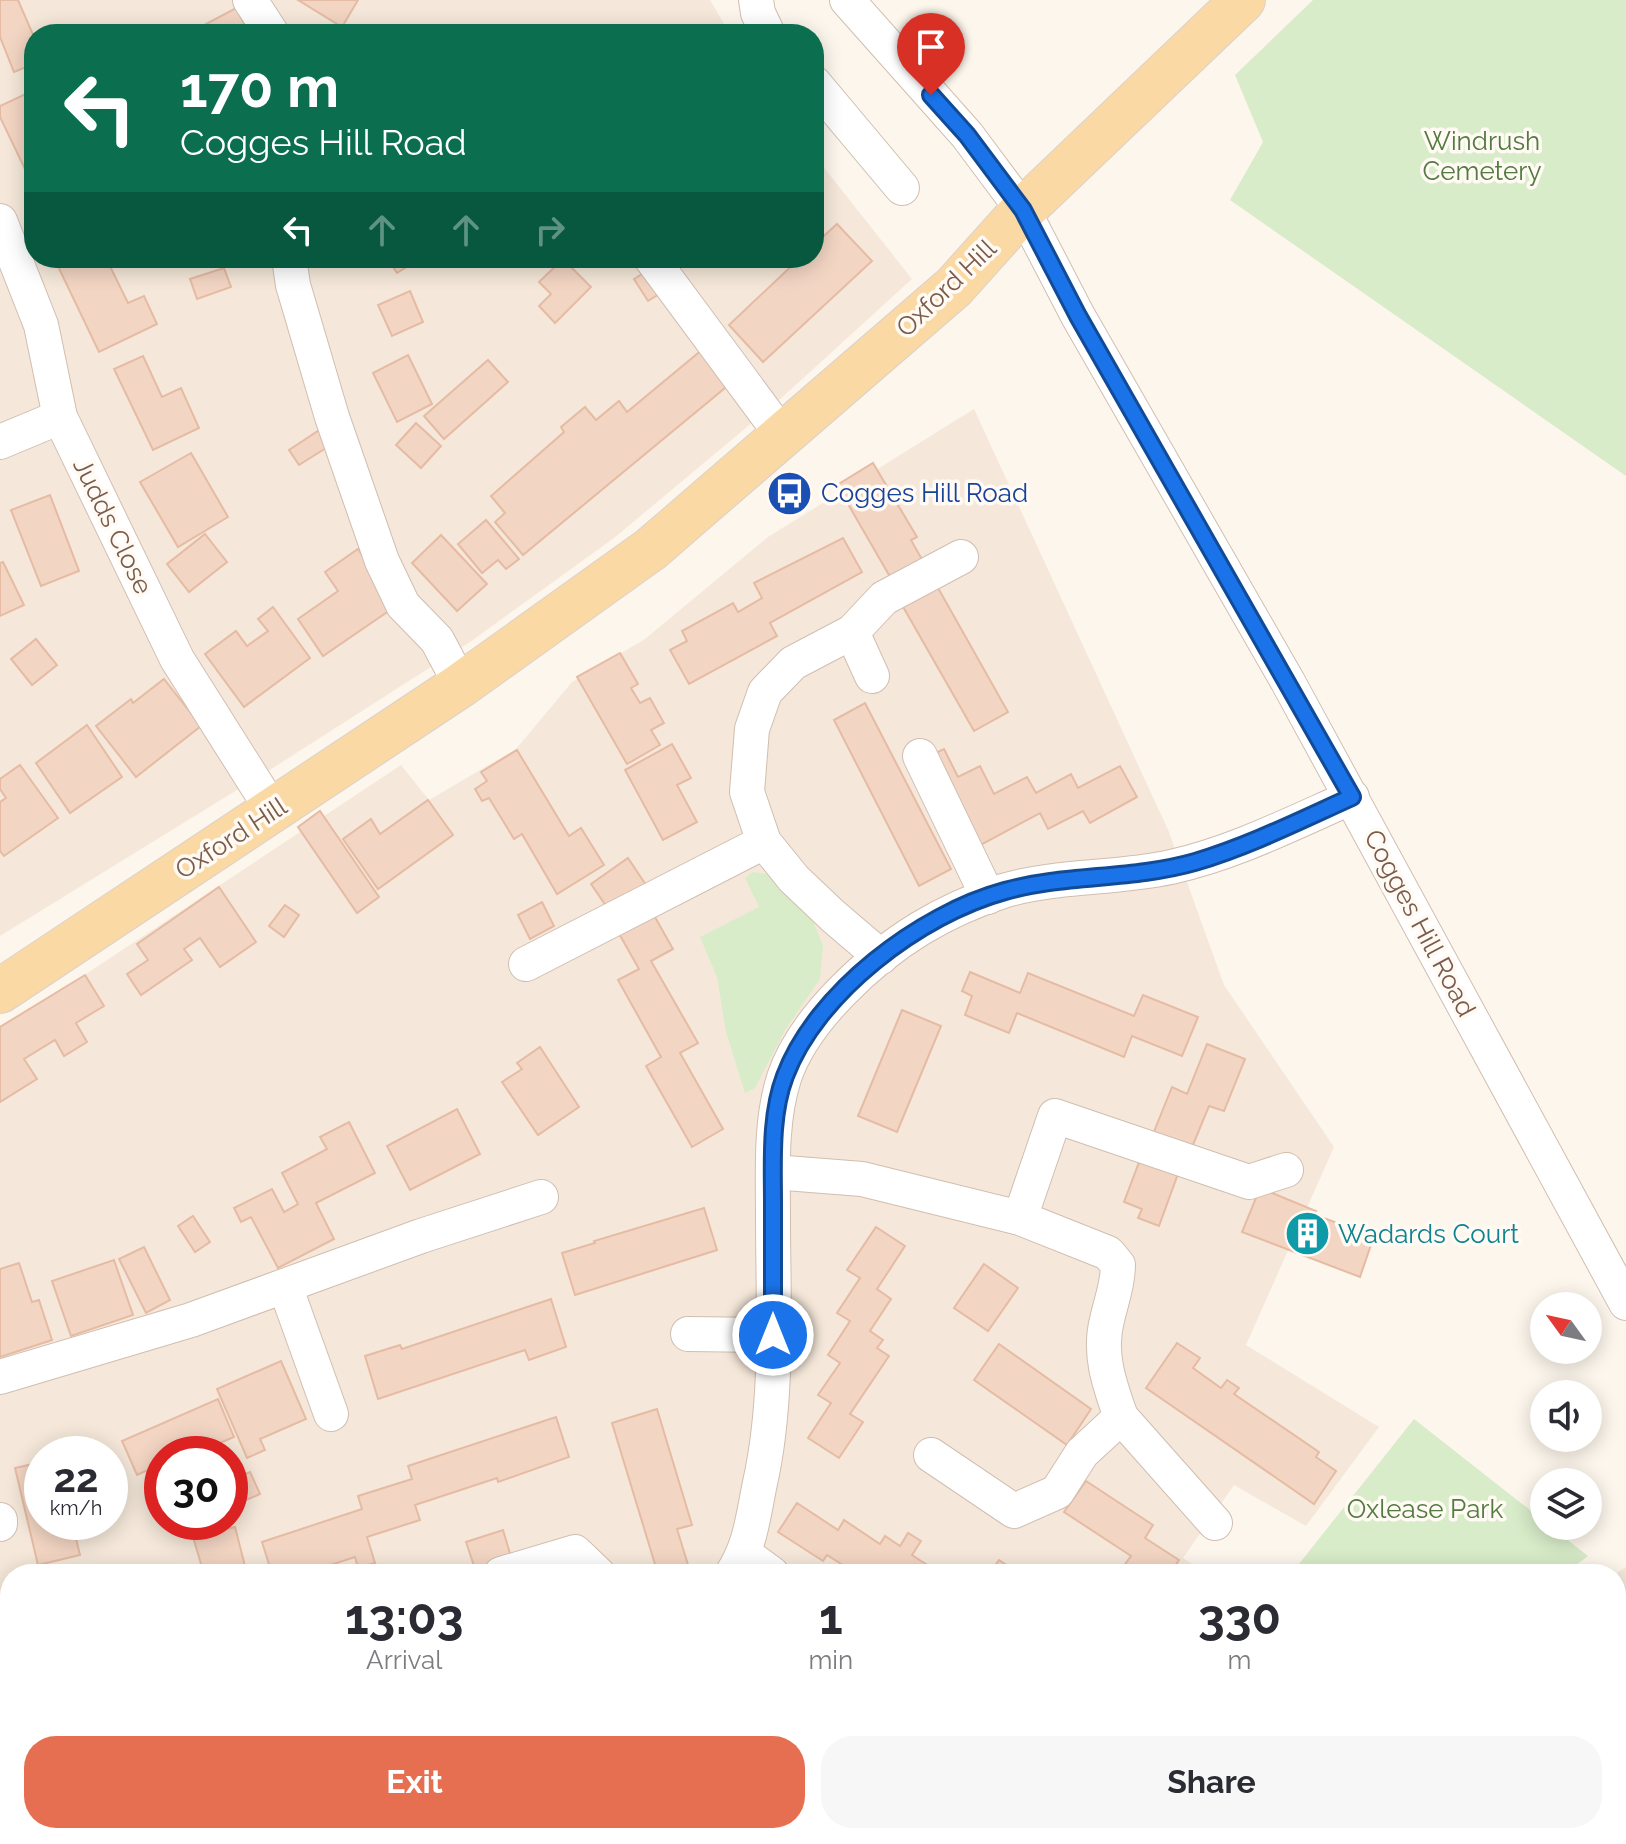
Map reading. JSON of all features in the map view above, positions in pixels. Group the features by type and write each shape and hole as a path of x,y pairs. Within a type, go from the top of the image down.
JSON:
{"main road":[{"name":"Oxford Hill","path":"0,991 461,685 651,549 954,287 1023,210 1243,0"}],"street":[{"path":"250,0 266,24"},
{"path":"756,0 763,24"},
{"name":"Cogges Hill Road","path":"847,0 967,135 1023,210 1078,316 1352,797 1626,1303"},
{"path":"824,95 902,188"},
{"name":"Judds Close","path":"0,221 41,325 60,417 177,659 273,811"},
{"path":"290,268 332,417 382,561 403,605 437,640 461,685"},
{"path":"658,268 782,435"},
{"path":"0,442 60,417"},
{"path":"881,957 794,879 764,842 747,792 752,729 765,692 793,663 852,632 884,598 961,557"},
{"path":"852,632 872,676"},
{"path":"920,756 988,897"},
{"path":"738,1564 767,1451 773,1335 775,1120 784,1077 802,1041 836,997 920,928 988,897 1024,887 1133,875 1195,862 1272,833 1352,797"},
{"path":"526,964 764,842"},
{"path":"1020,1218 1055,1116 1249,1182 1286,1170"},
{"path":"773,1172 862,1179 1020,1218 1108,1253 1118,1265 1118,1284 1105,1324 1105,1372 1121,1417 1215,1523"},
{"path":"0,1377 191,1320 421,1236 541,1197"},
{"path":"285,1286 331,1414"},
{"path":"688,1334 773,1335"},
{"path":"931,1455 1014,1511 1057,1492 1082,1453 1121,1417"},
{"path":"535,1564 575,1552 588,1564"}],"shaded area":[{"path":"0,0 710,0 724,24 24,24 24,268 824,268 824,168 912,279 777,402 614,538 470,642 0,936"},
{"path":"974,409 1169,832 1224,985 1334,1147 1246,1345 1379,1427 1306,1526 1234,1485 1183,1558 1192,1564 0,1564 0,1031 401,765 429,800 516,749 572,682 645,639 768,537"}],"green space":[{"name":"Windrush Cemetery","path":"1313,0 1626,0 1626,476 1230,200 1263,142 1235,75"},
{"path":"753,872 767,874 812,918 823,946 820,979 785,1030 755,1088 745,1093 726,1032 717,977 700,937 759,907 745,878"},
{"name":"Oxlease Park","path":"1414,1419 1530,1510 1530,1540 1568,1540 1588,1556 1577,1564 1299,1564"}],"building":[{"path":"0,0 18,0 28,24 24,24 24,68 14,72 0,37"},
{"path":"298,0 358,0 344,24 337,24"},
{"path":"236,8 245,24 206,24"},
{"path":"24,95 24,167 0,117 0,106"},
{"path":"837,224 872,261 763,362 729,325 789,268 824,268 824,236"},
{"path":"59,268 111,268 128,303 144,296 157,324 99,352"},
{"path":"224,268 231,287 197,299 190,279"},
{"path":"554,268 572,268 591,287 555,323 539,306 551,294 539,282"},
{"path":"650,269 664,291 648,301 634,279"},
{"path":"410,291 423,322 392,336 378,305"},
{"path":"703,349 731,383 523,555 495,522 505,513 491,496 564,432 561,427 585,407 596,420 619,401 627,412"},
{"path":"408,355 432,404 397,422 373,373"},
{"path":"143,356 162,397 181,388 199,428 153,450 114,369"},
{"path":"488,360 508,382 444,439 424,416"},
{"path":"416,423 441,446 421,468 396,445"},
{"path":"324,427 334,443 299,465 289,450"},
{"path":"191,453 228,517 178,547 140,482"},
{"path":"873,463 917,537 911,540 1008,712 974,731 837,485"},
{"path":"50,495 79,571 41,586 11,510"},
{"path":"486,520 519,559 506,569 498,560 482,573 458,544"},
{"path":"205,534 227,562 189,592 167,564"},
{"path":"441,535 487,584 457,611 412,563"},
{"path":"843,538 862,572 770,623 777,636 689,684 670,650 687,641 682,631 733,603 738,612 762,598 754,583"},
{"path":"358,549 396,606 323,656 298,619 338,591 325,572"},
{"path":"3,562 24,605 0,616 0,563"},
{"path":"273,607 310,658 244,707 205,654 236,631 247,646 268,631 258,619"},
{"path":"36,639 57,665 32,685 11,659"},
{"path":"620,653 638,684 631,688 640,703 650,698 664,723 651,730 660,745 627,764 577,677"},
{"path":"164,679 201,726 136,777 96,726"},
{"path":"865,703 951,869 919,886 834,720"},
{"path":"87,725 122,777 70,813 36,763"},
{"path":"672,744 691,778 677,785 697,822 663,840 625,770"},
{"path":"944,749 958,777 980,766 994,794 1027,777 1036,793 1071,774 1078,788 1120,766 1137,797 1090,823 1083,811 1048,829 1040,813 975,848 927,757"},
{"path":"517,750 569,836 581,828 604,865 557,894 522,834 514,839 489,798 482,801 475,789 487,781 481,772"},
{"path":"20,765 58,818 4,856 0,851 0,802 6,798 0,789 0,779"},
{"path":"428,800 453,835 378,889 343,839 371,819 380,834"},
{"path":"320,811 379,897 357,913 298,827"},
{"path":"628,858 650,891 613,916 591,884"},
{"path":"219,887 256,942 220,967 200,938 184,949 192,960 141,995 127,974 148,960 137,944"},
{"path":"542,902 554,926 530,939 518,915"},
{"path":"285,905 299,915 284,937 269,926"},
{"path":"651,910 673,949 651,961 698,1043 680,1053 723,1129 692,1147 646,1066 661,1057 618,980 639,969 617,930"},
{"path":"970,972 1020,993 1028,973 1134,1016 1143,995 1198,1017 1182,1056 1132,1036 1124,1057 1017,1013 1009,1033 965,1015 972,996 962,991"},
{"path":"85,975 104,1006 76,1023 87,1042 64,1056 55,1040 24,1059 37,1079 0,1102 0,1027"},
{"path":"902,1010 941,1026 897,1132 858,1116"},
{"path":"1207,1044 1245,1059 1224,1111 1209,1106 1188,1157 1153,1134 1172,1087 1187,1094"},
{"path":"540,1047 579,1107 538,1135 502,1082 522,1069 517,1063"},
{"path":"457,1109 480,1154 410,1190 387,1146"},
{"path":"349,1122 375,1173 316,1203 334,1239 278,1268 251,1217 241,1222 234,1208 272,1189 284,1212 298,1204 282,1173 327,1149 320,1137"},
{"path":"1141,1157 1179,1171 1159,1226 1138,1218 1142,1209 1124,1202"},
{"name":"Wadards Court","path":"1260,1188 1316,1211 1315,1215 1374,1236 1360,1277 1242,1232"},
{"path":"704,1208 717,1250 575,1295 562,1253"},
{"path":"193,1216 210,1242 195,1252 178,1226"},
{"path":"876,1227 905,1246 877,1289 891,1299 870,1331 883,1340 877,1348 889,1356 850,1414 863,1422 839,1458 808,1438 831,1403 818,1395 840,1363 828,1355 850,1321 837,1313 860,1278 847,1270"},
{"path":"144,1247 170,1300 146,1313 119,1259"},
{"path":"114,1260 133,1315 71,1336 52,1281"},
{"path":"19,1263 32,1302 39,1300 52,1340 0,1357 0,1269"},
{"path":"984,1264 1018,1288 988,1331 954,1308"},
{"path":"551,1299 566,1347 529,1360 525,1350 378,1399 365,1356 400,1345 402,1349"},
{"path":"1177,1343 1200,1358 1193,1368 1221,1388 1227,1380 1239,1388 1234,1394 1319,1452 1316,1457 1336,1471 1314,1504 1146,1388"},
{"path":"999,1344 1091,1409 1067,1445 974,1380"},
{"path":"281,1361 306,1419 260,1439 265,1450 248,1458 248,1436 237,1436 217,1389"},
{"path":"218,1399 234,1436 144,1436 144,1472 137,1475 128,1455 128,1438"},
{"path":"657,1409 692,1525 677,1529 688,1564 655,1564 612,1423"},
{"path":"556,1417 569,1457 498,1482 497,1478 415,1505 420,1520 367,1537 375,1563 357,1564 355,1557 334,1564 269,1564 262,1542 362,1509 358,1496 412,1479 408,1466"},
{"path":"24,1466 24,1506 15,1468"},
{"path":"248,1473 260,1494 248,1499"},
{"path":"1086,1481 1153,1525 1145,1538 1179,1560 1176,1564 1125,1564 1131,1556 1064,1512"},
{"path":"797,1503 838,1530 844,1520 880,1544 885,1536 900,1546 908,1533 921,1541 912,1555 926,1564 841,1564 827,1555 823,1561 778,1532"},
{"path":"503,1530 511,1557 490,1564 473,1564 466,1542"},
{"path":"32,1540 76,1540 80,1555 38,1564"},
{"path":"194,1540 238,1540 244,1564 201,1564"}],"place":[{"name":"Cogges Hill Road","path":"790,493"},
{"name":"Wadards Court","path":"1307,1234"}],"route":[{"path":"773,1335 775,1120 784,1077 802,1041 836,997 920,928 988,897 1024,887 1133,875 1195,862 1272,833 1352,797 1078,316 1023,210 967,135 931,95"}]}
